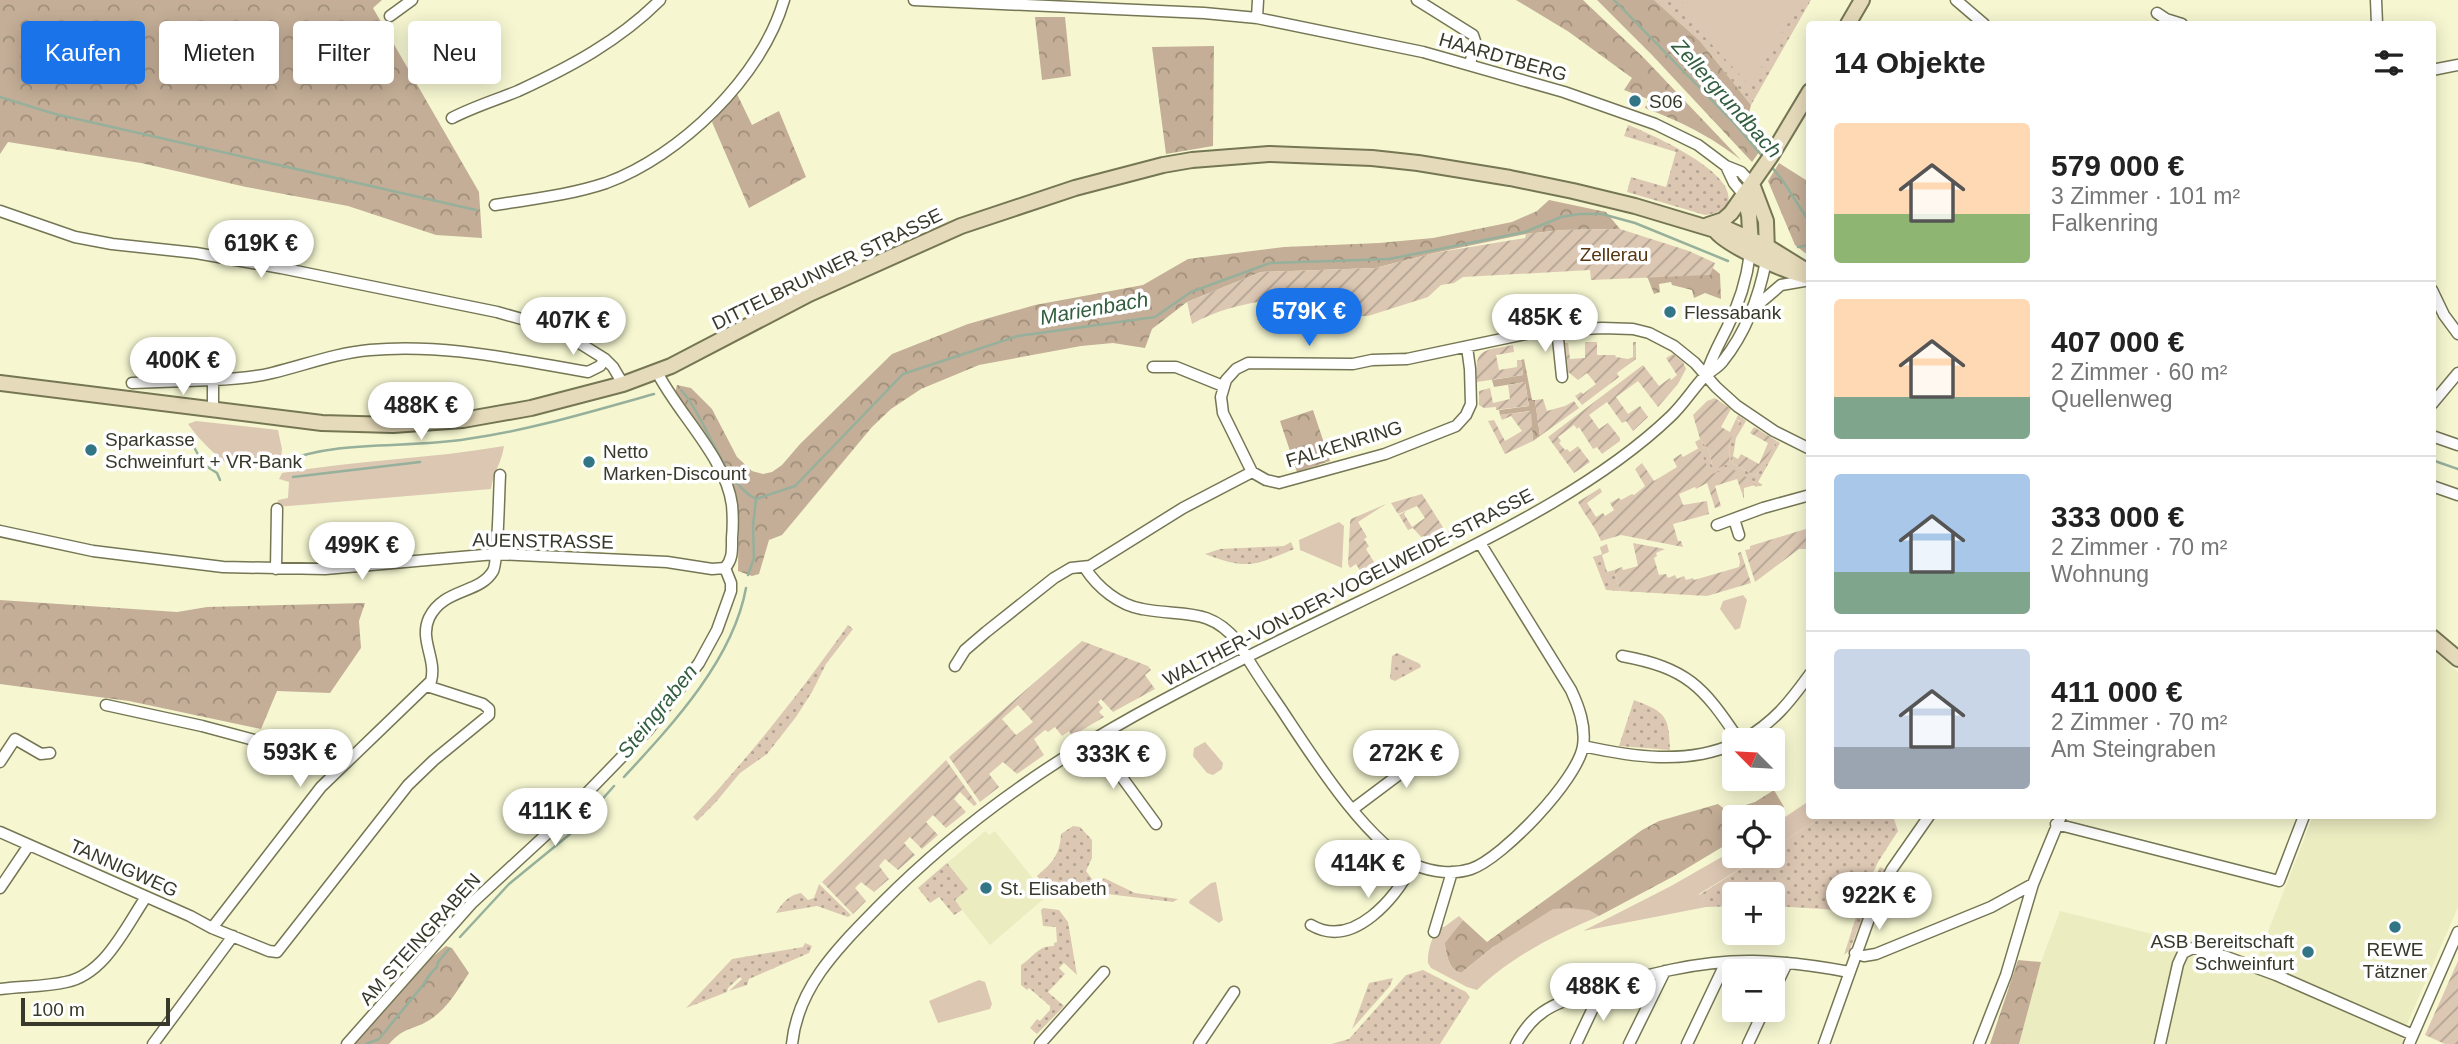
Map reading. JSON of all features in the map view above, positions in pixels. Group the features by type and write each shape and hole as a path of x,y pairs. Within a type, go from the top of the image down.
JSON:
{"street":[{"path":"390,16 412,0"},
{"path":"452,118 517,91 605,46 629,29 660,0"},
{"path":"495,205 558,195 606,183 637,169 669,149 696,128 725,99 750,67 774,28 783,0"},
{"name":"HAARDTBERG","path":"914,0 1157,10 1257,18 1423,52 1564,92 1655,124 1698,145 1726,166 1734,183 1748,189"},
{"path":"1257,18 1258,0"},
{"path":"1417,0 1473,35 1475,41 1470,65"},
{"path":"1850,21 1862,0"},
{"path":"1956,0 1980,21"},
{"path":"2376,0 2377,21"},
{"path":"2157,13 2172,21"},
{"path":"2436,69 2458,65"},
{"path":"1709,229 1728,216 1762,171 1806,98"},
{"name":"DITTELBRUNNER STRASSE","path":"0,383 295,421 357,425 428,424 531,408 623,384 657,372 810,294 961,226 1075,188 1163,165 1269,154 1372,158 1419,163 1573,191 1709,229 1725,228 1794,274 1806,276"},
{"path":"1748,189 1751,246"},
{"path":"1748,189 1766,221 1767,254"},
{"path":"0,211 75,237 196,253 281,268 497,312 557,329 605,359 623,384"},
{"name":"WALTHER-VON-DER-VOGELWEIDE-STRASSE","path":"1706,375 1711,357 1741,296 1751,246"},
{"name":"WALTHER-VON-DER-VOGELWEIDE-STRASSE","path":"792,1044 797,1016 809,988 834,954 879,906 968,827 1020,788 1094,739 1158,704 1480,543 1544,507 1627,452 1671,417 1706,375 1721,365 1739,338 1754,308 1767,254"},
{"name":"WALTHER-VON-DER-VOGELWEIDE-STRASSE","path":"1754,308 1781,285 1806,278"},
{"path":"2436,298 2458,334"},
{"path":"955,666 965,650 1026,599 1065,571 1085,568 1183,508 1252,472 1223,413 1221,397 1223,386 1232,372 1248,363 1353,363 1415,358 1517,335 1558,329 1624,328 1649,333 1676,347 1738,406 1806,448"},
{"path":"1558,329 1562,377"},
{"name":"FALKENRING","path":"1252,472 1266,481 1279,483 1385,454 1456,426 1471,404 1467,347"},
{"path":"132,383 213,380 270,374 340,354 371,350 455,350 588,372 600,366 605,359"},
{"path":"1153,367 1181,369 1223,386"},
{"name":"AM STEINGRABEN","path":"347,1044 472,903 560,821 648,730 699,663 717,631 731,591 725,568 732,558 730,495 703,440 668,393 657,372"},
{"path":"2436,399 2458,373"},
{"path":"213,380 213,411"},
{"path":"2436,437 2458,445"},
{"path":"212,928 321,787 431,681 432,671 425,632 432,613 451,595 488,578 494,569 500,475"},
{"path":"2436,488 2458,495"},
{"path":"1717,525 1806,496"},
{"path":"276,569 277,509"},
{"path":"1734,519 1739,535"},
{"name":"AUENSTRASSE","path":"0,531 93,551 223,567 276,569 368,566 495,554 667,562 712,569 725,568"},
{"path":"1085,568 1104,591 1133,607 1149,611 1192,613 1217,622 1230,632 1308,750 1386,847 1413,864 1436,871 1452,872 1468,870 1497,856 1567,781 1583,747 1581,715 1571,690 1480,543"},
{"path":"2436,640 2458,659"},
{"path":"1622,656 1663,665 1694,682 1732,728"},
{"path":"1761,728 1785,708 1806,679"},
{"name":"TANNIGWEG","path":"0,832 212,928 277,952 408,785 433,760 486,718 489,709 483,704 427,686"},
{"path":"106,705 202,726 343,764"},
{"path":"0,762 15,739 41,754 50,753"},
{"path":"1094,739 1156,824"},
{"path":"1353,809 1405,770 1424,740"},
{"path":"1583,747 1622,754 1666,757 1702,755 1722,748"},
{"path":"1824,1044 1866,924 1888,877 1927,819"},
{"path":"1979,1044 2006,975 2033,884 2059,820 2279,881 2303,819"},
{"path":"0,888 29,845"},
{"path":"1311,925 1325,931 1340,931 1366,920 1393,896 1413,864"},
{"path":"1434,932 1452,872"},
{"path":"1855,953 1875,954 1991,907 2033,884"},
{"path":"0,989 64,982 86,975 100,963 146,897"},
{"path":"2160,1044 2178,964 2183,953 2193,948 2276,975 2411,1040 2458,932"},
{"path":"153,1044 233,936"},
{"path":"1516,1044 1531,1022 1545,1010 1602,989 1665,971 1722,963"},
{"path":"1785,967 1787,963 1849,972"},
{"path":"1687,1044 1722,970"},
{"path":"1629,1044 1665,971"},
{"path":"1040,1044 1104,972"},
{"path":"1576,1044 1602,989"},
{"path":"1199,1044 1234,992"},
{"path":"1748,1044 1758,1022"}],"shaded area":[{"path":"2436,653 2458,672 2458,907 2401,1038 2414,1044 2019,1044 2041,962 2060,911 2257,960 2312,819 2436,819"},
{"name":"St. Elisabeth","path":"985,831 989,835 995,831 1047,896 990,945 962,910 954,915 927,880"}],"green space":[{"path":"0,0 382,0 373,8 380,21 293,21 293,84 394,84 394,44 408,69 408,84 417,84 479,192 482,238 436,235 348,206 246,187 141,163 8,142 0,154"},
{"path":"1516,0 1583,0 1644,58 1741,160 1695,130 1645,108 1648,99 1624,90 1632,78 1569,32"},
{"path":"1597,0 1654,0 1700,41 1751,105 1746,124 1752,134 1765,144 1752,162 1652,55"},
{"path":"1654,0 1811,0 1751,105 1700,41"},
{"path":"1685,0 1802,0 1750,86 1678,8"},
{"path":"1035,17 1065,17 1071,76 1042,80"},
{"path":"1214,46 1213,146 1166,154 1152,47"},
{"path":"737,94 752,125 779,111 806,177 749,208 712,122"},
{"path":"1628,125 1689,155 1719,178 1727,190 1728,202 1724,208 1705,215 1627,192 1631,177 1666,187 1676,152 1624,136"},
{"path":"1779,163 1806,180 1806,254 1795,245 1768,181"},
{"path":"1549,200 1606,212 1620,229 1526,234 1375,268 1261,272 1187,302 1152,329 1145,348 1113,343 1081,346 979,365 921,389 891,409 872,427 782,535 769,540 759,574 752,576 738,571 738,514 733,484 710,442 675,393 677,385 691,388 712,409 737,457 752,471 763,474 782,465 892,354 968,324 1035,305 1143,285 1188,259 1284,247 1433,238 1512,222 1537,211"},
{"name":"Zellerau","path":"1620,229 1689,251 1715,263 1710,275 1591,280 1590,270 1463,277 1454,283 1441,285 1428,297 1368,316 1272,318 1270,300 1230,308 1192,324 1187,302 1261,272 1375,268 1434,253 1525,238 1526,234"},
{"path":"1709,265 1720,274 1721,299 1705,293 1694,298 1692,290 1672,285 1671,282 1659,284 1660,292 1654,294 1645,271"},
{"path":"1585,342 1597,342 1597,355 1615,355 1628,359 1633,357 1633,342 1636,342 1636,359 1617,373 1619,377 1582,405 1575,396 1581,392 1583,394 1596,384 1587,373 1578,380 1568,372 1565,343 1568,343 1570,359 1585,358"},
{"path":"1513,345 1514,352 1496,355 1499,370 1517,367 1517,360 1521,360 1523,375 1477,382 1477,363 1482,353"},
{"path":"1673,354 1683,362 1686,369 1678,384 1658,407 1638,381 1616,397 1628,414 1640,406 1648,417 1633,431 1626,421 1622,423 1607,402 1589,415 1599,429 1608,423 1620,438 1620,441 1602,454 1597,447 1593,449 1579,427 1577,429 1574,425 1558,437 1565,450 1570,452 1578,446 1590,462 1574,473 1548,437 1643,365 1659,386 1670,378 1671,380 1677,375 1666,358"},
{"path":"1524,359 1532,400 1535,400 1540,436 1533,441 1530,411 1500,415 1499,410 1529,406 1525,382 1494,387 1492,380 1523,375 1521,360"},
{"path":"1525,382 1529,406 1496,410 1496,407 1484,408 1479,405 1479,391 1490,388 1493,403 1510,399 1508,385"},
{"path":"1715,398 1731,409 1721,427 1730,432 1736,419 1740,422 1730,441 1729,464 1715,469 1710,452 1700,439 1693,415 1707,401"},
{"path":"1543,399 1547,411 1574,401 1579,408 1540,436 1535,400"},
{"path":"1313,410 1330,461 1297,472 1280,421"},
{"path":"1531,411 1533,441 1505,454 1488,421 1494,420 1505,441 1522,431 1511,416 1502,420 1500,415"},
{"path":"1738,415 1746,421 1736,438 1732,463 1756,476 1777,441 1780,443 1758,482 1763,485 1755,487 1753,481 1711,475 1695,442 1700,439 1710,452 1712,466 1729,464 1730,441 1740,421 1736,419"},
{"path":"196,421 278,430 281,459 238,470 217,456 188,424"},
{"path":"1754,427 1777,441 1756,476 1732,463 1733,456 1738,459 1741,454 1759,464 1768,443 1750,433"},
{"path":"504,446 491,489 277,507 278,500 288,498 289,482 279,479 282,473"},
{"path":"1699,448 1711,474 1731,468 1753,481 1755,485 1744,488 1744,499 1737,479 1715,486 1721,506 1715,508 1707,483 1679,494 1683,505 1707,501 1709,514 1673,524 1678,541 1681,541 1683,547 1621,535 1601,541 1578,502 1600,488 1602,492 1587,503 1596,517 1603,513 1605,516 1614,510 1610,503 1634,495 1645,486 1635,469 1642,463 1654,481 1677,467 1673,459"},
{"path":"1422,494 1451,540 1431,551 1424,536 1421,537 1413,528 1408,530 1399,515 1406,511 1404,514 1412,527 1425,518 1417,506 1398,514 1391,503"},
{"path":"1386,504 1358,522 1367,537 1364,539 1369,546 1366,549 1379,570 1365,579 1356,564 1350,568 1348,564 1350,522 1351,519"},
{"path":"1339,522 1344,526 1342,568 1300,550 1299,540"},
{"path":"1806,529 1806,549 1799,549 1755,582 1745,550 1750,549 1750,546"},
{"path":"1291,542 1294,549 1250,564 1231,562 1205,554 1220,549 1284,546"},
{"path":"1633,543 1665,549 1656,553 1654,558 1659,575 1666,574 1668,578 1675,575 1677,579 1684,576 1686,580 1739,567 1738,553 1741,552 1751,583 1707,596 1620,591 1614,570 1638,566"},
{"path":"1607,544 1609,552 1602,555 1607,572 1614,570 1620,591 1606,590 1593,557 1602,554 1600,547"},
{"path":"1743,595 1747,600 1740,628 1735,630 1720,609 1723,601"},
{"path":"0,600 177,612 207,607 365,603 359,621 361,648 330,693 277,691 261,729 129,701 0,684"},
{"path":"848,625 853,629 826,664 796,717 767,754 740,773 697,821 693,817 774,724"},
{"path":"1082,641 1148,666 1151,670 1145,675 1155,689 1113,712 1101,699 1098,702 1103,708 1099,712 1104,717 1072,736 1069,731 1062,736 1055,727 1048,732 1045,730 1034,739 1044,755 1017,774 1003,762 989,774 999,787 980,802 949,757","holes":["1018,705 1033,722 1016,735 1002,719"]},
{"path":"1397,653 1421,667 1395,681 1390,679 1392,656"},
{"path":"1634,700 1653,708 1664,717 1670,750 1619,746"},
{"path":"1205,742 1223,763 1222,769 1213,775 1207,773 1193,756 1194,748"},
{"path":"946,760 977,804 974,806 960,792 954,799 966,812 946,828 933,815 926,822 938,835 922,849 910,837 904,843 915,855 898,870 885,859 879,866 889,879 874,892 861,882 855,888 866,901 853,914 822,882"},
{"path":"1775,791 1783,805 1746,805"},
{"path":"1806,803 1806,819 1819,819 1785,840 1785,817"},
{"path":"1718,804 1722,807 1722,847 1599,916 1588,910 1493,947 1461,973 1453,969 1444,943 1463,920 1487,942 1642,830 1659,821"},
{"path":"1819,819 1894,819 1898,831 1878,862 1855,911 1785,907 1785,882 1722,882 1722,906 1706,907 1699,895 1742,868 1785,868 1785,840"},
{"path":"1073,826 1080,827 1092,840 1092,858 1086,871 1097,886 1104,878 1135,893 1178,899 1173,902 1091,892 1050,893 1037,876 1054,858 1061,834"},
{"path":"1722,857 1722,868 1741,868 1699,894 1706,907 1583,931"},
{"path":"947,863 968,889 955,900 962,910 954,915 939,897 930,903 918,888"},
{"path":"1880,867 1886,870 1849,951 1844,955 1855,920"},
{"path":"1216,882 1223,920 1219,923 1189,903 1211,883"},
{"path":"819,884 851,915 848,917 817,906 776,913 786,900 797,894 801,893 808,900 814,898"},
{"path":"1043,908 1059,910 1068,922 1077,975 1064,963 1059,968 1065,974 1048,992 1064,1006 1037,1034 1030,1028 1050,1010 1050,1006 1029,988 1027,990 1021,985 1021,965 1040,950 1054,946 1057,942 1056,927 1043,926"},
{"path":"1553,909 1588,910 1599,916 1520,956 1477,990 1431,968 1428,963 1429,949 1436,931 1459,916 1463,920 1445,943 1453,969 1461,973 1493,947"},
{"path":"805,943 812,946 809,953 749,979 747,985 729,991 742,979 740,977 727,992 686,1008 732,959 803,947"},
{"path":"446,946 452,948 469,973 443,1009 425,1023 400,1034 389,1044 355,1044 425,963"},
{"path":"2018,960 2041,962 2019,1044 1990,1044"},
{"path":"2458,961 2458,1044 2445,1044 2425,1035"},
{"path":"1423,970 1466,992 1470,997 1440,1044 1331,1044 1349,1039 1406,975"},
{"path":"1393,978 1390,986 1352,1029 1369,983"},
{"path":"979,980 985,982 992,1004 990,1009 938,1023 929,1001"}],"waterway":[{"name":"Zellergrundbach","path":"1614,0 1735,124 1763,157"},
{"path":"0,97 55,114 476,210"},
{"name":"Zellergrundbach","path":"1770,165 1806,217"},
{"name":"Marienbach","path":"681,390 691,403 724,465 744,491 756,499 795,486 903,374 1018,336 1155,317 1191,292 1270,263 1389,259 1525,232 1561,217 1579,214 1602,214 1635,223 1728,261"},
{"name":"Marienbach","path":"1798,247 1806,246"},
{"name":"Marienbach","path":"283,462 327,450 444,442 515,431 654,394"},
{"path":"194,447 203,464 217,473 220,480"},
{"name":"Marienbach","path":"2436,461 2458,469"},
{"path":"293,477 420,462"},
{"name":"Steingraben","path":"748,575 754,558 756,499"},
{"name":"Steingraben","path":"624,777 680,713 714,666 739,615 746,588"},
{"name":"Steingraben","path":"460,937 509,884 575,830 614,786"},
{"name":"Steingraben","path":"366,1044 379,1039 449,949"}],"place":[{"name":"S06","path":"1635,101"},
{"name":"Flessabank","path":"1670,312"},
{"name":"Sparkasse Schweinfurt + VR-Bank","path":"91,450"},
{"name":"Netto Marken-Discount","path":"589,462"},
{"name":"St. Elisabeth","path":"986,888"},
{"name":"REWE Tätzner","path":"2395,927"},
{"name":"ASB Bereitschaft Schweinfurt","path":"2308,952"}]}
